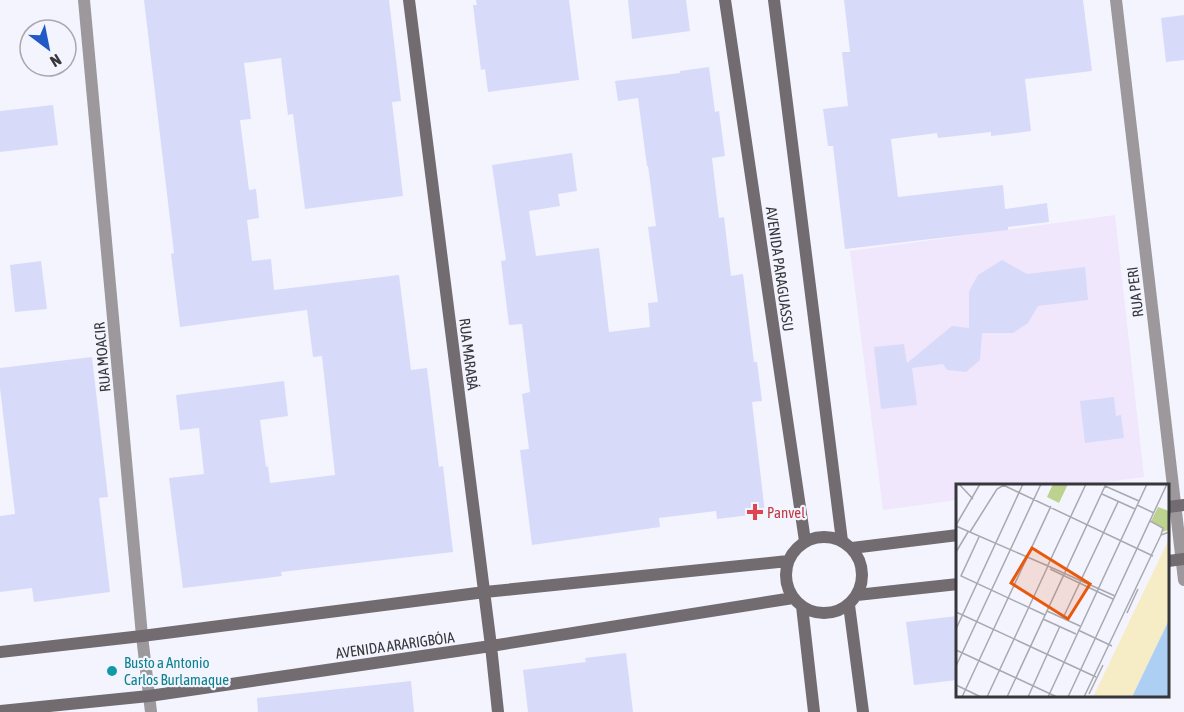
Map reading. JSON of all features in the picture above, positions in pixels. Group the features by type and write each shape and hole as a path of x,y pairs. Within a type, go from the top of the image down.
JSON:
{"street":[{"name":"RUA MOACIR","path":"84,0 142,636 151,712"},
{"name":"RUA MARABÁ","path":"409,0 485,592 498,712"},
{"name":"AVENIDA PARAGUASSU","path":"724,0 805,542"},
{"name":"AVENIDA PARAGUASSU","path":"774,0 847,544"},
{"name":"RUA PERI","path":"1116,0 1184,579"},
{"path":"847,544 956,535"},
{"path":"797,602 813,612 825,614 838,611 853,600 862,584 863,571 860,559 847,544 830,537 817,537 805,542 795,550 788,561 787,586 797,602 814,712"},
{"path":"0,652 485,592 788,561"},
{"path":"853,600 956,584"},
{"path":"853,600 863,712"},
{"name":"AVENIDA ARARIGBÓIA","path":"0,711 149,696 797,602"}],"shaded area":[{"path":"1115,215 1144,477 1092,484 956,484 956,500 883,510 850,251"}],"building":[{"path":"144,0 389,0 401,101 392,102 403,196 305,209 293,114 288,115 281,58 244,63 251,119 240,120 249,190 256,189 259,218 247,220 252,261 271,259 274,290 399,275 411,370 427,368 439,467 443,466 453,552 281,572 282,576 183,588 169,478 204,474 199,428 180,430 176,395 284,381 288,416 260,420 270,483 335,475 322,356 313,357 307,310 180,327 171,254 174,253"},
{"path":"476,0 569,0 579,80 488,92 485,69 481,70 473,5 477,5"},
{"path":"628,0 686,0 690,31 632,39"},
{"path":"844,0 1083,0 1092,71 1025,79 1031,131 991,136 991,132 938,138 937,133 891,139 898,197 1003,185 1005,209 1047,203 1049,222 1008,227 1008,230 845,249 833,146 828,146 823,109 848,106 842,52 850,52"},
{"path":"1184,15 1184,60 1166,62 1161,18"},
{"path":"709,67 715,112 719,111 725,156 712,158 719,218 724,217 731,276 743,274 754,362 757,362 762,401 752,402 765,513 717,519 716,511 659,518 660,527 532,545 520,450 529,449 522,394 530,392 522,324 509,325 501,261 506,260 492,165 572,153 577,191 558,194 560,206 529,211 536,256 599,248 609,332 650,327 648,303 658,302 648,227 656,226 648,166 638,98 618,101 615,81"},
{"path":"53,105 58,145 0,152 0,111"},
{"path":"1002,260 1027,274 1085,267 1088,300 1038,306 1028,323 1013,333 982,333 980,360 966,372 947,370 943,364 912,368 917,405 881,409 874,347 904,344 907,363 952,326 969,328 969,291 978,275"},
{"path":"41,261 47,309 15,312 10,265"},
{"path":"92,357 108,497 99,498 110,592 34,602 32,588 0,592 0,516 15,514 0,388 0,368"},
{"path":"1114,397 1116,416 1121,415 1124,438 1085,443 1080,401"},
{"path":"956,616 956,680 914,685 906,622"},
{"path":"626,653 633,712 528,712 523,670 586,662 585,658"},
{"path":"411,681 414,712 258,712 257,698"}],"place":[{"name":"Panvel","path":"755,512"},
{"name":"Busto a Antonio Carlos Burlamaque","path":"112,671"}]}
